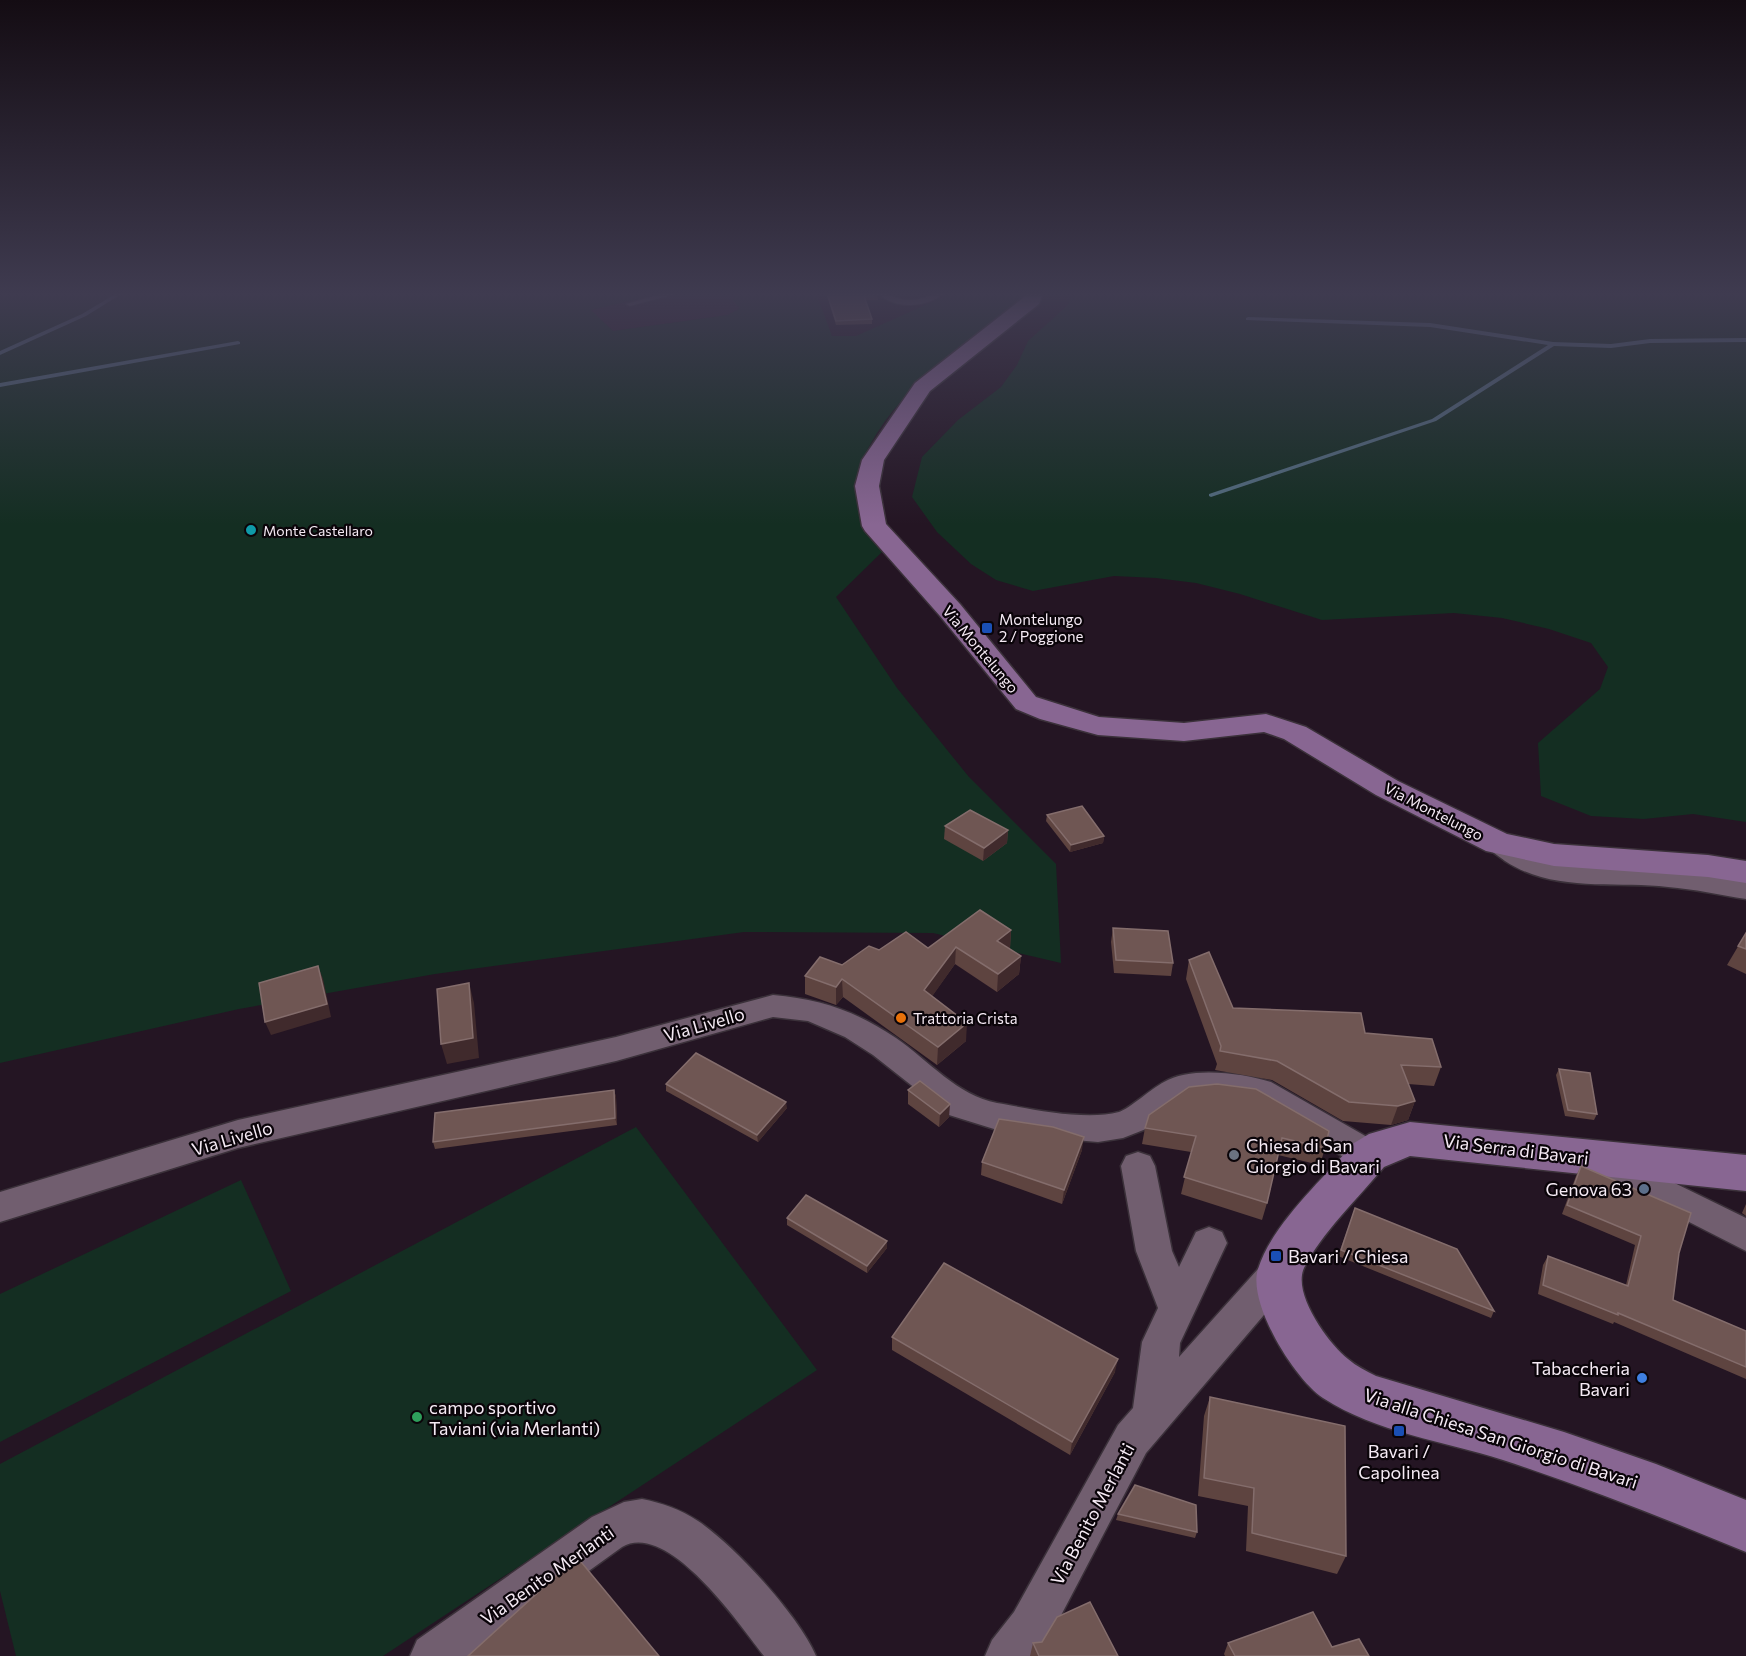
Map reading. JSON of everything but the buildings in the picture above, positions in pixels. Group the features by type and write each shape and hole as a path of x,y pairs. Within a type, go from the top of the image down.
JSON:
{"street":[{"name":"Via Montelungo","path":"943,370 922,387 873,460 867,486 874,525 950,610 1026,703 1051,713 1098,726 1184,732 1266,723 1295,733 1387,788 1498,843 1554,855 1708,866 1746,872"},
{"path":"1498,843 1524,860 1549,870 1593,875 1667,877 1746,889"},
{"name":"Via Livello","path":"2,1208 238,1134 616,1049 773,1006 812,1010 856,1029 962,1106 994,1116 1051,1125 1098,1128 1123,1125 1139,1118 1146,1110 1178,1089 1213,1085 1259,1091 1369,1155"},
{"name":"Via Serra di Bavari","path":"1280,1270 1297,1241 1369,1155 1384,1146 1410,1139 1439,1140 1598,1159 1746,1173"},
{"path":"1598,1159 1746,1235"},
{"path":"1138,1166 1154,1251 1177,1309"},
{"path":"1152,1416 1161,1342 1209,1242"},
{"name":"Via Benito Merlanti","path":"1008,1656 1030,1628 1132,1439 1280,1270"},
{"name":"Via alla Chiesa San Giorgio di Bavari","path":"1280,1270 1282,1297 1304,1344 1318,1365 1338,1381 1368,1396 1502,1436 1690,1501 1746,1526"},
{"name":"Via Benito Merlanti","path":"433,1656 607,1532 624,1522 642,1520 670,1528 701,1550 793,1656"}],"green space":[{"path":"0,370 933,370 885,421 862,459 856,479 858,502 864,520 882,552 836,597 897,688 969,777 1056,864 1061,963 933,933 744,932 435,974 239,1009 0,1063"},
{"path":"1013,370 1746,370 1746,822 1693,814 1644,819 1591,816 1541,796 1538,743 1600,689 1608,667 1591,643 1549,629 1502,618 1454,613 1322,620 1240,594 1196,583 1156,578 1114,576 1033,591 996,580 971,564 937,532 912,497 922,457 958,420 1001,387"},
{"name":"campo sportivo Taviani (via Merlanti)","path":"636,1127 817,1370 383,1656 16,1656 0,1591 0,1464"},
{"path":"241,1180 291,1291 0,1442 0,1294"}],"waterway":[{"path":"0,385 83,370"},
{"path":"1211,495 1434,420 1512,370"}],"place":[{"name":"Monte Castellaro","path":"251,530"},
{"name":"Montelungo 2 / Poggione","path":"987,628"},
{"name":"Trattoria Crista","path":"901,1018"},
{"name":"Chiesa di San Giorgio di Bavari","path":"1234,1155"},
{"name":"Genova 63","path":"1644,1189"},
{"name":"Bavari / Chiesa","path":"1276,1256"},
{"name":"Tabaccheria Bavari","path":"1642,1378"},
{"name":"campo sportivo Taviani (via Merlanti)","path":"417,1417"},
{"name":"Bavari / Capolinea","path":"1399,1431"}]}
